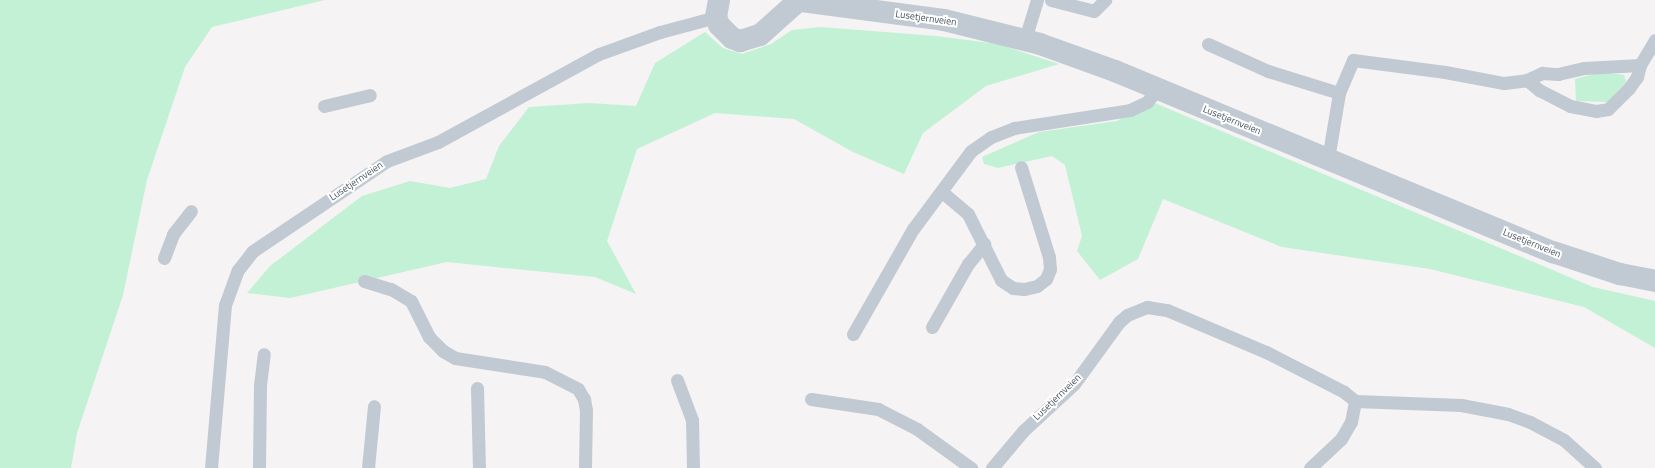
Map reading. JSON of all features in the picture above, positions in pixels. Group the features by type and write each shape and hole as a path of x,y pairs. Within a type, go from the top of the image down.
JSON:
{"street":[{"name":"Lusetjernveien","path":"718,8 722,29 732,38 750,40 760,35 796,0 944,20 1024,39 1085,59 1565,256 1620,274 1655,281"}],"lane":[{"path":"1024,39 1037,0"},
{"path":"1051,0 1094,11 1105,0"},
{"name":"Lusetjernveien","path":"211,468 225,305 238,270 253,251 387,161 438,142 599,54 660,32 718,8"},
{"path":"1527,80 1539,90 1570,106 1596,111 1608,109 1629,88 1637,77 1640,65 1655,40"},
{"path":"1208,44 1268,71 1339,93"},
{"path":"1328,159 1339,93 1353,60 1445,72 1484,81 1504,83 1527,80 1542,73 1558,74 1584,68 1640,65"},
{"path":"853,334 913,229 942,192 963,159 991,136 1041,123 1121,113 1147,102 1158,89"},
{"path":"324,106 370,95"},
{"path":"942,192 968,214 1001,280 1013,288 1030,287 1046,279 1050,269 1049,257 1021,167"},
{"path":"164,258 173,234 191,211"},
{"path":"932,327 968,264 984,244"},
{"path":"364,281 391,289 411,301 433,344 449,355 545,372 578,389 584,399 586,410 585,468"},
{"name":"Lusetjernveien","path":"992,468 1023,431 1074,384 1120,322 1127,315 1148,307 1167,310 1266,352 1344,392 1355,401"},
{"path":"259,468 260,385 264,354"},
{"path":"677,380 692,420 693,468"},
{"path":"477,388 479,468"},
{"path":"811,399 878,409 917,429 971,468"},
{"path":"1310,468 1341,439 1351,422 1355,401 1461,405 1508,414 1530,422 1564,440 1595,468"},
{"path":"368,468 374,406"}],"green space":[{"path":"0,0 325,0 212,27 185,67 147,180 123,295 77,433 71,468 0,468"},
{"path":"820,27 936,36 998,44 1059,64 986,86 923,133 904,174 853,152 794,119 715,113 637,149 607,241 636,294 595,277 447,262 290,298 247,293 270,266 362,196 410,181 450,188 486,179 499,146 529,107 589,103 636,106 655,63 705,32 723,48 742,54 771,44 792,30"},
{"path":"1601,72 1624,75 1626,82 1607,102 1576,101 1575,79"},
{"path":"1150,101 1593,287 1655,301 1655,348 1584,307 1430,269 1282,247 1163,199 1138,259 1100,280 1077,251 1082,236 1065,165 1052,156 998,168 984,164 982,157 1039,132 1117,121"}]}
